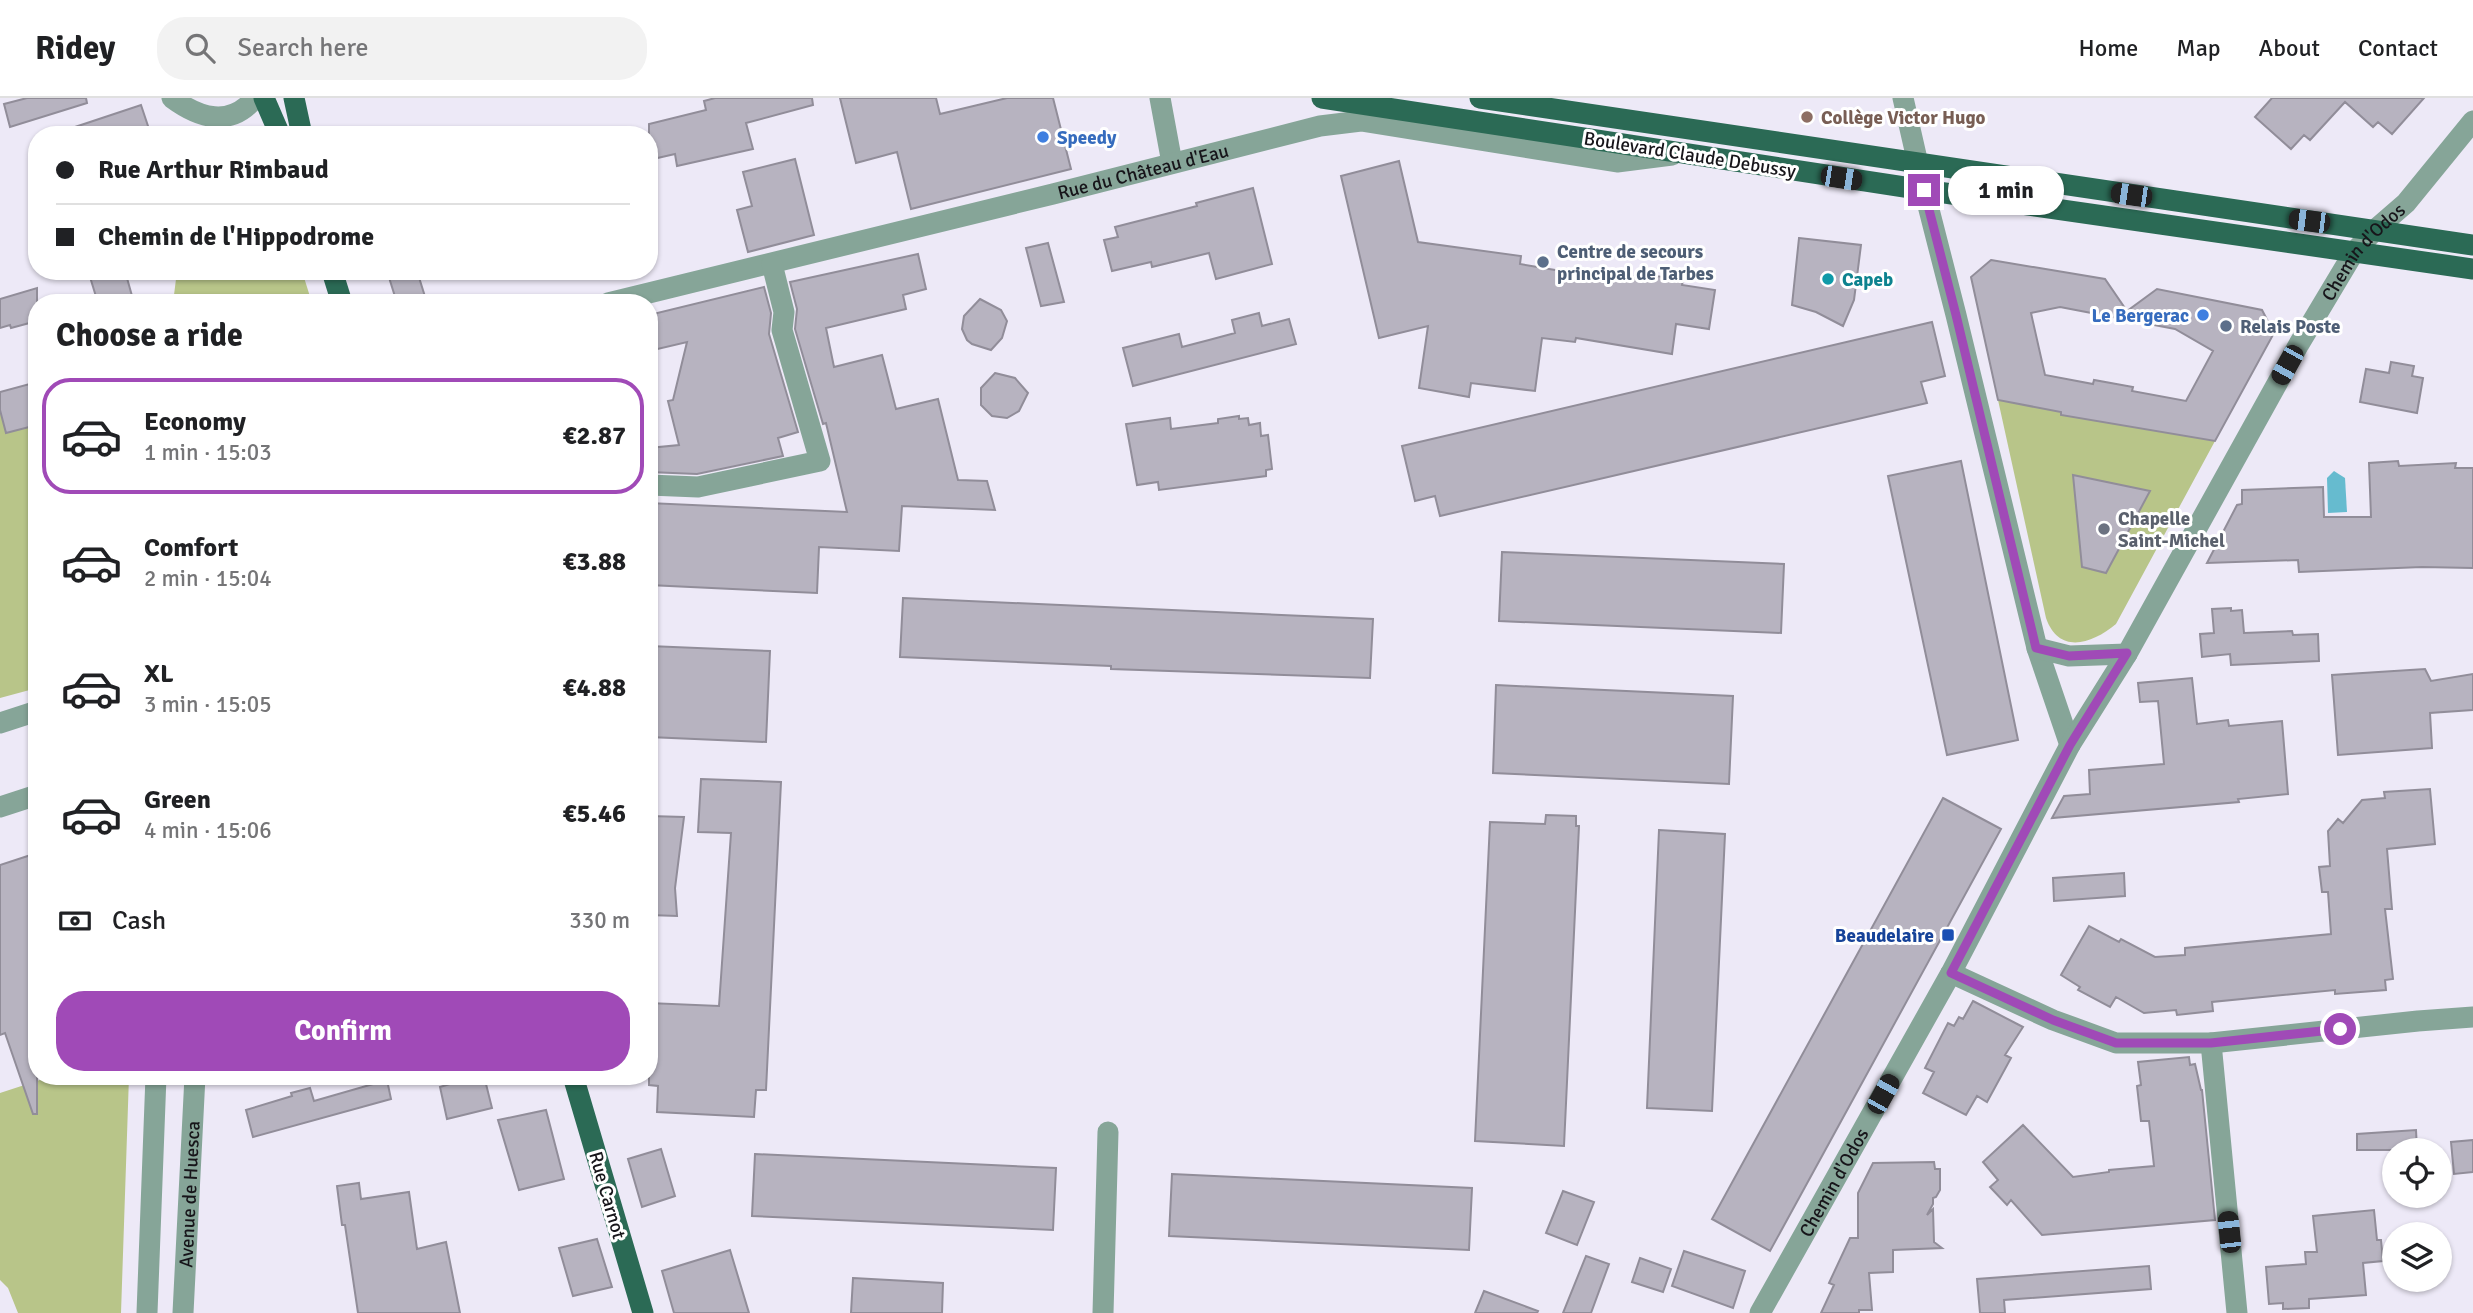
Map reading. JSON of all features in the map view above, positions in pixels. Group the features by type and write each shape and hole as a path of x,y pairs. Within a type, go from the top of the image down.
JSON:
{"main road":[{"path":"264,98 276,126"},
{"name":"Boulevard Claude Debussy","path":"1322,98 1924,190 2473,269"},
{"name":"Boulevard Claude Debussy","path":"1480,98 2473,245"},
{"path":"296,99 300,126"},
{"name":"Rue Carnot","path":"576,1085 643,1313"}],"street":[{"path":"172,98 204,126 232,116 246,108 254,98"},
{"path":"1160,98 1172,163"},
{"path":"1903,98 2036,648 2070,745"},
{"name":"Rue du Château d'Eau","path":"646,294 1320,126 1361,121 1617,162 1685,154"},
{"name":"Chemin d'Odos","path":"1760,1313 1951,973 2070,745 2127,653 2299,344 2354,252 2406,203 2473,121"},
{"path":"658,485 698,487 820,461 782,330 784,312 772,264"},
{"path":"2036,648 2069,656 2127,653"},
{"path":"0,723 28,714"},
{"path":"0,807 28,798"},
{"path":"1951,973 2053,1020 2116,1043 2211,1043 2473,1017"},
{"path":"2211,1043 2237,1313"},
{"name":"Avenue de Huesca","path":"147,1313 156,1085"},
{"name":"Avenue de Huesca","path":"183,1313 195,1085"},
{"path":"1103,1313 1108,1132"}],"green space":[{"path":"176,280 305,280 309,294 174,294"},
{"path":"1998,400 2061,412 2061,415 2215,441 2116,624 2087,641 2068,641 2059,637 2046,618"},
{"path":"0,410 6,433 28,427 28,690 0,698"},
{"path":"28,1084 129,1085 121,1313 18,1313 8,1288 0,1280 0,1093"}],"water":[{"path":"2334,471 2345,478 2347,512 2328,513 2327,478"}],"building":[{"path":"27,98 86,98 87,103 10,127 4,104"},
{"path":"715,98 812,98 813,105 746,123 753,149 677,166 675,154 658,158 658,126 649,124 706,110 704,101"},
{"path":"840,98 936,98 940,114 1007,98 1053,98 1071,169 911,209 897,152 856,163"},
{"path":"2272,98 2424,98 2392,134 2378,122 2373,127 2345,102 2310,140 2304,135 2291,149 2255,117"},
{"path":"141,105 148,126 78,126"},
{"path":"795,159 814,235 748,252 737,210 752,206 743,172"},
{"path":"1399,161 1418,242 1521,256 1520,264 1585,275 1586,270 1649,279 1650,275 1683,280 1682,285 1715,290 1709,329 1676,324 1672,354 1576,338 1575,342 1542,338 1535,391 1471,383 1469,397 1419,388 1428,326 1379,338 1341,176"},
{"path":"1253,188 1272,264 1216,279 1209,253 1152,267 1151,262 1112,271 1104,240 1118,237 1115,227"},
{"name":"Capeb","path":"1799,238 1861,245 1854,300 1843,326 1816,312 1792,305"},
{"path":"1048,243 1064,302 1041,306 1026,248"},
{"path":"918,254 926,289 903,295 906,309 826,328 834,367 882,355 896,409 938,399 958,480 987,481 995,510 902,506 899,551 819,547 817,593 658,585 658,503 847,512 826,423 823,424 795,329 797,309 790,282"},
{"path":"1991,260 2105,279 2127,311 2157,289 2262,310 2274,333 2215,441 2061,415 2061,412 1998,400 1971,277","holes":["2060,307 2175,329 2213,351 2186,401 2132,391 2133,387 2094,380 2093,384 2045,375 2031,313"]},
{"path":"91,280 128,280 131,294 95,294"},
{"path":"390,280 420,280 424,294 394,294"},
{"path":"764,287 771,313 769,334 798,432 778,438 783,456 697,474 658,472 658,447 679,445 668,401 673,400 687,342 658,349 658,313"},
{"path":"37,288 37,294 28,294 28,323 0,328 0,299"},
{"path":"980,299 1001,310 1007,321 1002,338 991,350 972,344 962,329 964,316"},
{"path":"1259,313 1262,326 1289,319 1296,344 1133,386 1123,348 1179,334 1182,347 1235,333 1232,320"},
{"path":"1932,322 1945,376 1921,382 1927,403 1440,516 1435,496 1415,501 1402,446"},
{"path":"2391,362 2414,366 2412,376 2423,378 2417,413 2360,402 2366,369 2389,373"},
{"path":"995,373 1015,378 1028,393 1019,411 1007,418 992,416 981,405 981,388"},
{"path":"28,384 28,427 6,433 0,410 0,392"},
{"path":"1239,416 1239,419 1248,418 1249,425 1260,423 1261,436 1268,435 1272,469 1266,470 1266,476 1159,490 1158,482 1137,485 1126,424 1170,418 1171,429 1218,423 1218,419"},
{"path":"1961,461 2018,740 1947,755 1888,476"},
{"path":"2398,461 2399,466 2456,463 2455,468 2473,468 2473,568 2422,567 2299,572 2298,560 2207,563 2237,505 2242,504 2242,490 2323,487 2324,517 2371,517 2369,463"},
{"name":"Chapelle Saint-Michel","path":"2073,475 2150,491 2106,573 2082,567"},
{"path":"1502,552 1784,564 1781,633 1499,621"},
{"path":"903,598 1373,619 1370,678 1111,669 1111,666 900,657"},
{"path":"2231,608 2231,611 2242,610 2244,633 2292,631 2293,635 2318,634 2319,661 2231,665 2230,654 2202,657 2200,634 2214,633 2212,609"},
{"path":"658,646 770,651 766,742 658,737"},
{"path":"2425,669 2431,681 2473,674 2473,710 2430,713 2432,748 2338,755 2332,675"},
{"path":"2192,678 2197,724 2228,720 2229,726 2282,721 2288,794 2238,799 2239,802 2052,818 2064,796 2090,794 2089,770 2164,764 2158,701 2140,702 2138,683"},
{"path":"1496,685 1733,696 1729,784 1493,773"},
{"path":"701,779 781,782 766,1090 756,1090 754,1117 657,1112 658,1086 649,1085 658,1085 658,1003 719,1006 731,833 698,832"},
{"path":"2430,789 2435,844 2387,849 2392,909 2385,909 2393,979 2385,980 2386,990 2335,994 2335,990 2212,1002 2213,1011 2177,1015 2176,1010 2144,1013 2116,997 2110,1007 2078,990 2080,987 2061,975 2089,926 2155,957 2185,955 2185,948 2331,934 2328,892 2322,892 2319,867 2330,866 2328,831 2338,819 2343,823 2362,800 2385,798 2384,792"},
{"path":"1943,798 2001,829 1770,1251 1712,1219"},
{"path":"1546,815 1576,816 1576,826 1579,826 1564,1146 1475,1141 1490,822 1545,824"},
{"path":"658,816 684,817 675,888 677,916 658,915"},
{"path":"1659,830 1725,834 1712,1111 1647,1108"},
{"path":"28,856 28,1085 37,1085 37,1114 33,1114 5,1033 0,1035 0,865"},
{"path":"2124,873 2125,896 2054,901 2053,878"},
{"path":"1973,1001 2023,1027 2005,1055 2011,1058 1987,1102 1977,1096 1966,1115 1923,1093 1934,1072 1925,1068 1948,1023 1954,1026 1959,1017 1963,1019"},
{"path":"2189,1057 2190,1065 2195,1064 2202,1090 2215,1220 2042,1235 2011,1200 2007,1205 1990,1187 1998,1180 1983,1162 2023,1125 2073,1177 2154,1166 2149,1121 2141,1121 2137,1086 2141,1085 2138,1062"},
{"path":"370,1085 388,1085 391,1099 253,1137 246,1110 310,1088 314,1101"},
{"path":"486,1085 492,1108 447,1119 440,1087"},
{"path":"546,1110 564,1179 519,1190 498,1120"},
{"path":"2416,1130 2416,1138 2382,1138 2382,1150 2357,1150 2357,1134"},
{"path":"2473,1140 2473,1172 2454,1174 2452,1142"},
{"path":"661,1149 675,1196 642,1207 628,1159"},
{"path":"755,1154 1056,1168 1053,1230 752,1216"},
{"path":"1934,1162 1935,1169 1940,1169 1940,1190 1933,1198 1927,1215 1933,1209 1934,1242 1942,1248 1893,1250 1893,1272 1869,1273 1872,1310 1859,1310 1859,1313 1821,1313 1834,1285 1829,1283 1850,1238 1858,1238 1858,1193 1873,1163"},
{"path":"1172,1174 1472,1188 1469,1250 1169,1236"},
{"path":"359,1183 361,1199 409,1192 417,1249 446,1242 460,1313 358,1313 337,1186"},
{"path":"1563,1191 1594,1202 1577,1245 1546,1233"},
{"path":"2374,1210 2377,1240 2381,1240 2382,1261 2363,1263 2366,1295 2309,1299 2309,1308 2283,1309 2283,1303 2269,1304 2266,1267 2306,1264 2305,1252 2317,1252 2313,1216"},
{"path":"597,1239 612,1287 573,1296 559,1248"},
{"path":"730,1250 749,1313 674,1313 662,1271"},
{"path":"1684,1251 1745,1271 1733,1308 1672,1286"},
{"path":"1586,1256 1609,1264 1591,1313 1563,1313"},
{"path":"1640,1258 1671,1269 1663,1292 1632,1282"},
{"path":"2149,1266 2151,1289 2004,1300 2005,1313 1980,1313 1977,1279"},
{"path":"853,1278 943,1283 942,1313 851,1313"},
{"path":"1484,1291 1538,1311 1475,1313"}],"place":[{"name":"Collège Victor Hugo","path":"1807,117"},
{"name":"Speedy","path":"1043,137"},
{"name":"Centre de secours principal de Tarbes","path":"1543,262"},
{"name":"Capeb","path":"1828,279"},
{"name":"Le Bergerac","path":"2203,315"},
{"name":"Relais Poste","path":"2226,326"},
{"name":"Chapelle Saint-Michel","path":"2104,529"},
{"name":"Beaudelaire","path":"1948,935"}],"route":[{"path":"1924,190 2036,648 2069,656 2127,653 2070,745 1951,973 2053,1020 2116,1043 2211,1043 2340,1029"}]}
